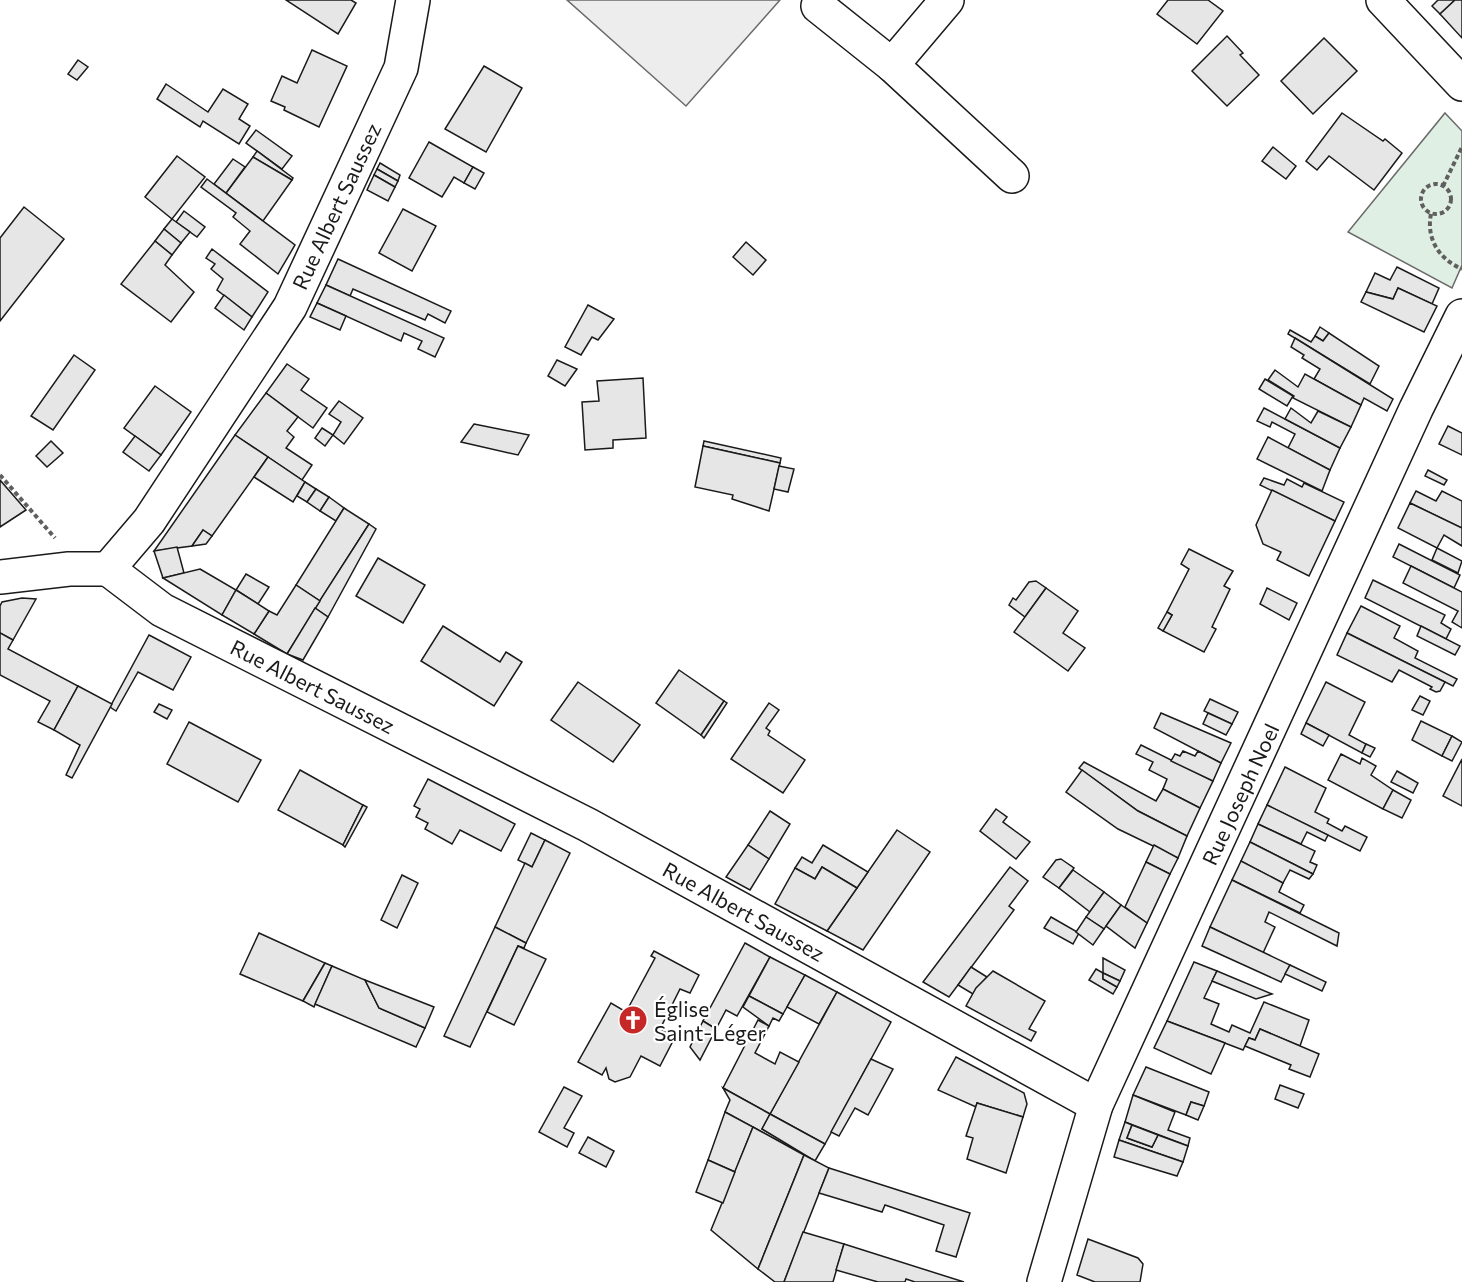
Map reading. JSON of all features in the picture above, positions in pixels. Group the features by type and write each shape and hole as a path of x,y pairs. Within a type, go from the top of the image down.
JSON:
{"street":[{"name":"Rue Albert Saussez","path":"413,0 401,68 290,307 149,521 108,569 162,610 588,825 1096,1105"},
{"path":"892,65 947,0"},
{"path":"1383,0 1462,84"},
{"path":"818,6 892,65 1012,176"},
{"name":"Rue Joseph Noel","path":"1044,1282 1096,1105 1416,409 1462,316"},
{"path":"0,577 69,569 108,569"}],"path":[{"path":"1443,186 1462,147"},
{"path":"1428,186 1443,186 1450,193 1450,203 1441,214 1431,214 1423,208 1422,194 1428,186"},
{"path":"1431,214 1429,225 1435,244 1448,263 1462,269"},
{"path":"0,475 62,545 69,569"}],"green space":[{"path":"1445,113 1462,131 1462,265 1452,288 1348,232"}],"shaded area":[{"path":"567,0 780,0 686,106"}],"building":[{"path":"286,0 351,0 356,3 338,34"},
{"path":"1168,0 1208,0 1223,11 1197,44 1157,14"},
{"path":"1438,0 1455,0 1440,14 1432,6"},
{"path":"1455,0 1462,0 1462,38 1440,14"},
{"path":"1227,36 1243,53 1240,55 1259,75 1227,106 1192,71"},
{"path":"1324,38 1357,71 1313,114 1281,81"},
{"path":"312,50 347,66 319,127 271,101 282,76 297,83"},
{"path":"78,60 88,67 77,80 68,74"},
{"path":"484,66 522,88 486,152 445,129"},
{"path":"166,84 208,112 223,89 248,104 239,119 250,126 239,144 203,121 200,127 157,99"},
{"path":"1342,113 1383,141 1385,139 1402,153 1374,190 1329,156 1317,170 1306,161"},
{"path":"256,130 292,156 282,169 246,143"},
{"path":"429,142 473,167 464,183 454,177 442,197 409,178"},
{"path":"1273,147 1296,166 1286,179 1262,161"},
{"path":"257,151 293,178 292,180 253,157"},
{"path":"177,156 205,177 172,219 145,197"},
{"path":"253,157 292,180 263,221 226,193"},
{"path":"233,159 245,167 226,193 214,184"},
{"path":"380,163 400,175 398,181 377,169"},
{"path":"473,167 484,173 475,189 464,183"},
{"path":"377,169 398,181 395,187 374,175"},
{"path":"374,175 395,187 388,201 367,190"},
{"path":"207,179 295,245 278,274 240,244 250,231 233,217 236,213 201,187"},
{"path":"24,207 64,239 0,321 0,238"},
{"path":"403,209 436,226 412,271 379,253"},
{"path":"184,211 205,227 197,237 176,222"},
{"path":"172,219 190,232 181,243 164,229"},
{"path":"164,229 181,243 172,255 155,241"},
{"path":"155,241 172,255 165,265 194,292 171,322 121,284"},
{"path":"746,242 766,260 753,275 733,257"},
{"path":"212,249 268,292 252,317 217,290 223,279 211,269 215,264 206,258"},
{"path":"338,259 451,311 445,323 428,314 425,320 353,289 350,296 326,285"},
{"path":"1397,267 1439,288 1432,304 1398,288 1393,299 1366,292 1375,273 1390,280"},
{"path":"326,285 444,338 435,357 418,349 422,341 404,333 401,341 317,303"},
{"path":"1398,288 1437,306 1424,332 1361,302 1366,292 1393,299"},
{"path":"224,295 252,317 244,330 215,308"},
{"path":"317,303 346,316 340,330 310,317"},
{"path":"588,305 614,319 598,340 592,337 581,355 565,347"},
{"path":"1320,327 1329,333 1323,341 1315,336"},
{"path":"1290,330 1311,342 1315,336 1323,341 1329,333 1379,366 1370,384 1288,334"},
{"path":"1295,338 1393,399 1387,411 1364,398 1361,405 1314,379 1320,369 1302,358 1304,355 1291,347"},
{"path":"74,355 95,370 53,430 31,416"},
{"path":"557,360 577,369 565,386 548,376"},
{"path":"287,364 309,379 301,390 327,408 313,428 266,393"},
{"path":"1275,370 1298,387 1305,374 1361,405 1351,427 1293,398 1294,396 1268,380"},
{"path":"643,378 646,438 613,440 613,448 585,450 582,402 599,401 597,381"},
{"path":"1265,379 1293,396 1287,406 1259,389"},
{"path":"155,386 191,412 161,455 124,428"},
{"path":"266,393 298,417 287,431 294,437 286,448 312,465 302,480 235,435"},
{"path":"339,401 363,418 344,444 333,435 341,422 329,414"},
{"path":"1264,408 1340,448 1330,470 1288,448 1295,434 1272,422 1270,427 1257,421"},
{"path":"1291,408 1311,423 1318,411 1351,427 1340,448 1285,419"},
{"path":"474,424 529,435 518,455 461,442"},
{"path":"1448,426 1462,433 1462,455 1439,444"},
{"path":"322,428 333,435 325,446 315,438"},
{"path":"235,435 268,457 212,536 203,530 192,546 154,551"},
{"path":"135,436 161,455 149,471 123,452"},
{"path":"1268,437 1330,470 1322,491 1257,459"},
{"path":"51,441 63,453 47,467 36,456"},
{"path":"704,441 781,458 780,463 703,446"},
{"path":"703,446 780,463 769,511 732,499 733,495 695,487"},
{"path":"268,457 305,482 293,502 254,477"},
{"path":"779,466 794,469 788,492 774,489"},
{"path":"1428,470 1447,480 1444,485 1425,476"},
{"path":"1264,478 1284,485 1287,479 1302,487 1304,483 1344,502 1335,521 1260,485"},
{"path":"0,480 26,510 0,527"},
{"path":"305,482 316,489 307,502 297,496"},
{"path":"316,489 329,497 320,511 307,502"},
{"path":"1272,490 1335,521 1309,576 1277,560 1281,552 1263,544 1256,525"},
{"path":"1416,491 1436,501 1442,491 1462,501 1462,528 1410,503"},
{"path":"329,497 344,508 336,521 320,511"},
{"path":"1410,503 1462,528 1462,546 1444,535 1437,548 1398,528"},
{"path":"344,508 369,524 320,601 296,585"},
{"path":"369,524 376,529 328,617 315,608"},
{"path":"203,530 212,536 206,544 192,546"},
{"path":"1399,544 1460,575 1454,588 1393,557"},
{"path":"177,547 184,573 163,578 154,551"},
{"path":"1437,548 1462,561 1458,573 1432,560"},
{"path":"1189,549 1233,571 1224,586 1230,589 1212,627 1216,629 1204,652 1163,631 1172,615 1167,612 1189,569 1181,564"},
{"path":"378,558 425,585 403,623 356,596"},
{"path":"1411,566 1462,592 1462,628 1452,622 1458,611 1403,583"},
{"path":"200,569 236,590 222,615 163,578"},
{"path":"246,574 269,587 258,604 236,590"},
{"path":"1373,580 1445,615 1441,623 1451,629 1446,639 1365,598"},
{"path":"1036,581 1046,588 1025,617 1009,605 1013,598 1016,600 1029,582"},
{"path":"296,585 320,601 287,654 254,634 269,611 277,615"},
{"path":"1046,588 1078,611 1063,633 1085,648 1068,671 1014,632"},
{"path":"1267,588 1297,603 1289,620 1260,604"},
{"path":"236,590 269,611 254,634 222,615"},
{"path":"22,598 36,599 13,640 0,633 0,606 2,602"},
{"path":"1361,606 1400,626 1394,638 1418,651 1415,658 1457,679 1453,686 1347,633"},
{"path":"315,608 328,617 303,660 287,654"},
{"path":"1167,612 1172,615 1163,631 1158,628"},
{"path":"443,626 500,662 506,652 522,662 494,706 421,661"},
{"path":"1421,626 1460,646 1455,655 1417,636"},
{"path":"0,633 13,640 8,649 78,686 54,730 38,722 50,701 0,675"},
{"path":"1347,633 1445,682 1440,691 1430,689 1432,687 1399,670 1392,682 1337,655"},
{"path":"149,635 191,657 173,690 138,672 116,711 110,707"},
{"path":"679,670 724,701 701,735 656,703"},
{"path":"578,682 640,725 613,762 551,720"},
{"path":"1326,682 1365,702 1349,735 1366,744 1362,753 1306,723"},
{"path":"78,686 112,704 72,778 66,775 80,745 54,730"},
{"path":"1420,696 1430,701 1423,715 1412,710"},
{"path":"1210,699 1238,712 1232,724 1204,711"},
{"path":"724,701 727,703 704,738 701,735"},
{"path":"769,703 779,710 766,728 770,731 768,735 805,760 783,793 731,759"},
{"path":"159,704 172,710 167,719 154,712"},
{"path":"1161,713 1231,743 1221,763 1154,728"},
{"path":"1208,713 1232,724 1226,735 1203,724"},
{"path":"1421,721 1452,736 1442,756 1412,740"},
{"path":"189,722 261,760 238,802 167,764"},
{"path":"1306,723 1329,735 1323,746 1301,734"},
{"path":"1452,736 1462,742 1452,761 1442,756"},
{"path":"1366,744 1375,748 1370,757 1362,753"},
{"path":"1141,745 1213,781 1200,808 1163,789 1167,779 1149,770 1153,762 1136,754"},
{"path":"1183,751 1195,756 1198,751 1221,763 1213,781 1171,761 1175,754 1180,756"},
{"path":"1341,754 1360,764 1362,758 1376,766 1371,775 1393,790 1383,809 1328,780"},
{"path":"1462,759 1462,806 1443,796"},
{"path":"1084,762 1156,801 1163,789 1200,808 1187,836 1138,811 1079,768"},
{"path":"1285,767 1326,788 1315,812 1329,819 1327,823 1342,831 1345,826 1367,837 1360,851 1267,805"},
{"path":"300,770 363,805 343,845 278,810"},
{"path":"1082,770 1138,811 1187,836 1178,858 1118,829 1066,792"},
{"path":"1397,771 1418,783 1413,793 1391,782"},
{"path":"428,779 515,824 501,851 460,830 452,844 425,829 428,823 416,817 420,809 414,806"},
{"path":"1393,790 1411,800 1402,818 1383,809"},
{"path":"363,805 367,807 345,847 343,845"},
{"path":"1267,805 1328,835 1325,841 1307,832 1301,844 1258,824"},
{"path":"996,809 1007,817 1003,822 1030,842 1016,859 980,831"},
{"path":"770,811 790,824 769,859 748,845"},
{"path":"1258,824 1315,851 1310,862 1317,865 1313,874 1250,842"},
{"path":"897,830 930,852 863,950 827,931"},
{"path":"531,833 545,840 532,867 518,860"},
{"path":"545,840 570,853 526,943 495,927 525,863 532,867"},
{"path":"1250,842 1313,874 1309,879 1290,870 1283,883 1241,861"},
{"path":"748,845 769,859 750,890 726,877"},
{"path":"823,845 868,872 857,888 822,867 815,879 795,868 802,857 812,863"},
{"path":"1154,845 1178,858 1170,874 1146,862"},
{"path":"1061,859 1074,868 1059,888 1043,877 1056,860"},
{"path":"1241,861 1283,883 1279,892 1304,905 1300,913 1232,880"},
{"path":"1146,862 1170,874 1147,923 1125,907"},
{"path":"822,867 857,888 827,931 775,904 795,868 815,879"},
{"path":"1010,867 1028,881 1009,906 1014,910 949,997 923,982"},
{"path":"1073,870 1104,892 1090,912 1059,888"},
{"path":"402,875 418,883 397,928 381,920"},
{"path":"1232,880 1339,933 1337,946 1269,912 1265,922 1275,927 1263,953 1210,927"},
{"path":"1104,892 1121,905 1104,929 1086,917"},
{"path":"1121,905 1147,923 1135,948 1106,926"},
{"path":"1051,917 1079,933 1073,944 1044,928"},
{"path":"1086,917 1104,929 1093,945 1076,932"},
{"path":"495,927 526,943 524,948 518,946 470,1047 444,1036"},
{"path":"1210,927 1290,965 1281,982 1202,946"},
{"path":"259,933 325,963 303,1001 240,974"},
{"path":"745,943 770,957 737,1016 726,1010 716,1029 703,1021"},
{"path":"518,946 546,959 514,1025 487,1012"},
{"name":"Église Saint-Léger","path":"654,951 699,975 690,993 680,989 660,1029 675,1037 660,1066 641,1056 630,1077 615,1082 609,1079 606,1068 602,1075 578,1062 611,1003 626,1012 655,958 651,956"},
{"path":"770,957 805,975 783,1014 749,996"},
{"path":"1103,958 1125,970 1120,981 1103,973"},
{"path":"1194,962 1217,971 1204,998 1219,1004 1211,1024 1229,1032 1232,1025 1250,1033 1264,1002 1309,1020 1300,1046 1260,1029 1255,1040 1249,1038 1243,1050 1167,1021"},
{"path":"325,963 332,966 314,1007 303,1001"},
{"path":"1290,965 1326,982 1322,991 1285,974"},
{"path":"332,966 365,980 379,1008 425,1028 416,1047 315,1004"},
{"path":"971,967 987,977 973,994 958,985"},
{"path":"1096,969 1103,973 1103,979 1117,987 1113,994 1089,980"},
{"path":"993,971 1045,1001 1029,1029 1036,1032 1031,1041 966,1006 976,988"},
{"path":"1217,971 1272,994 1256,999 1212,981"},
{"path":"1103,973 1120,981 1117,987 1103,979"},
{"path":"805,975 837,992 819,1024 787,1007"},
{"path":"365,980 434,1007 425,1028 379,1008"},
{"path":"837,992 891,1022 825,1144 770,1114"},
{"path":"749,996 783,1014 779,1021 773,1018 769,1026 743,1007"},
{"path":"758,1020 769,1026 755,1053 775,1064 780,1052 799,1062 770,1114 723,1088"},
{"path":"703,1021 716,1029 700,1060 690,1047"},
{"path":"1167,1021 1225,1043 1211,1074 1154,1048"},
{"path":"1260,1029 1319,1054 1310,1077 1289,1069 1291,1065 1245,1046 1249,1038 1255,1040"},
{"path":"956,1057 1024,1093 1027,1104 1023,1117 977,1103 976,1107 938,1090"},
{"path":"871,1059 893,1069 868,1115 855,1108 839,1136 831,1132"},
{"path":"1146,1067 1209,1092 1204,1106 1191,1102 1186,1115 1133,1095"},
{"path":"1280,1085 1304,1094 1298,1108 1275,1099"},
{"path":"564,1087 582,1096 564,1128 574,1133 567,1147 539,1132"},
{"path":"723,1088 770,1114 762,1129 795,1147 795,1150 725,1112 730,1100"},
{"path":"1133,1095 1175,1112 1168,1130 1190,1138 1188,1146 1125,1122"},
{"path":"1191,1102 1204,1106 1198,1120 1186,1115"},
{"path":"977,1103 1023,1117 1006,1173 967,1159 973,1138 966,1136"},
{"path":"725,1112 753,1127 735,1172 708,1160"},
{"path":"770,1114 825,1144 815,1161 762,1129"},
{"path":"1125,1122 1132,1125 1127,1138 1152,1147 1158,1135 1188,1146 1183,1162 1119,1140"},
{"path":"1132,1125 1158,1135 1152,1147 1127,1138"},
{"path":"753,1127 804,1155 758,1269 711,1230"},
{"path":"588,1137 614,1151 606,1167 579,1153"},
{"path":"1119,1140 1183,1162 1177,1176 1114,1157"},
{"path":"804,1155 829,1168 784,1282 775,1282 758,1269"},
{"path":"708,1160 735,1172 723,1203 696,1192"},
{"path":"829,1168 970,1213 956,1257 936,1251 944,1225 885,1205 882,1212 819,1193"},
{"path":"803,1232 844,1244 833,1282 784,1282"},
{"path":"1088,1239 1138,1258 1143,1264 1140,1282 1095,1282 1077,1275"},
{"path":"844,1244 964,1282 915,1282 906,1279 905,1282 878,1282 836,1270"}],"place":[{"name":"Église Saint-Léger","path":"633,1020"}]}
